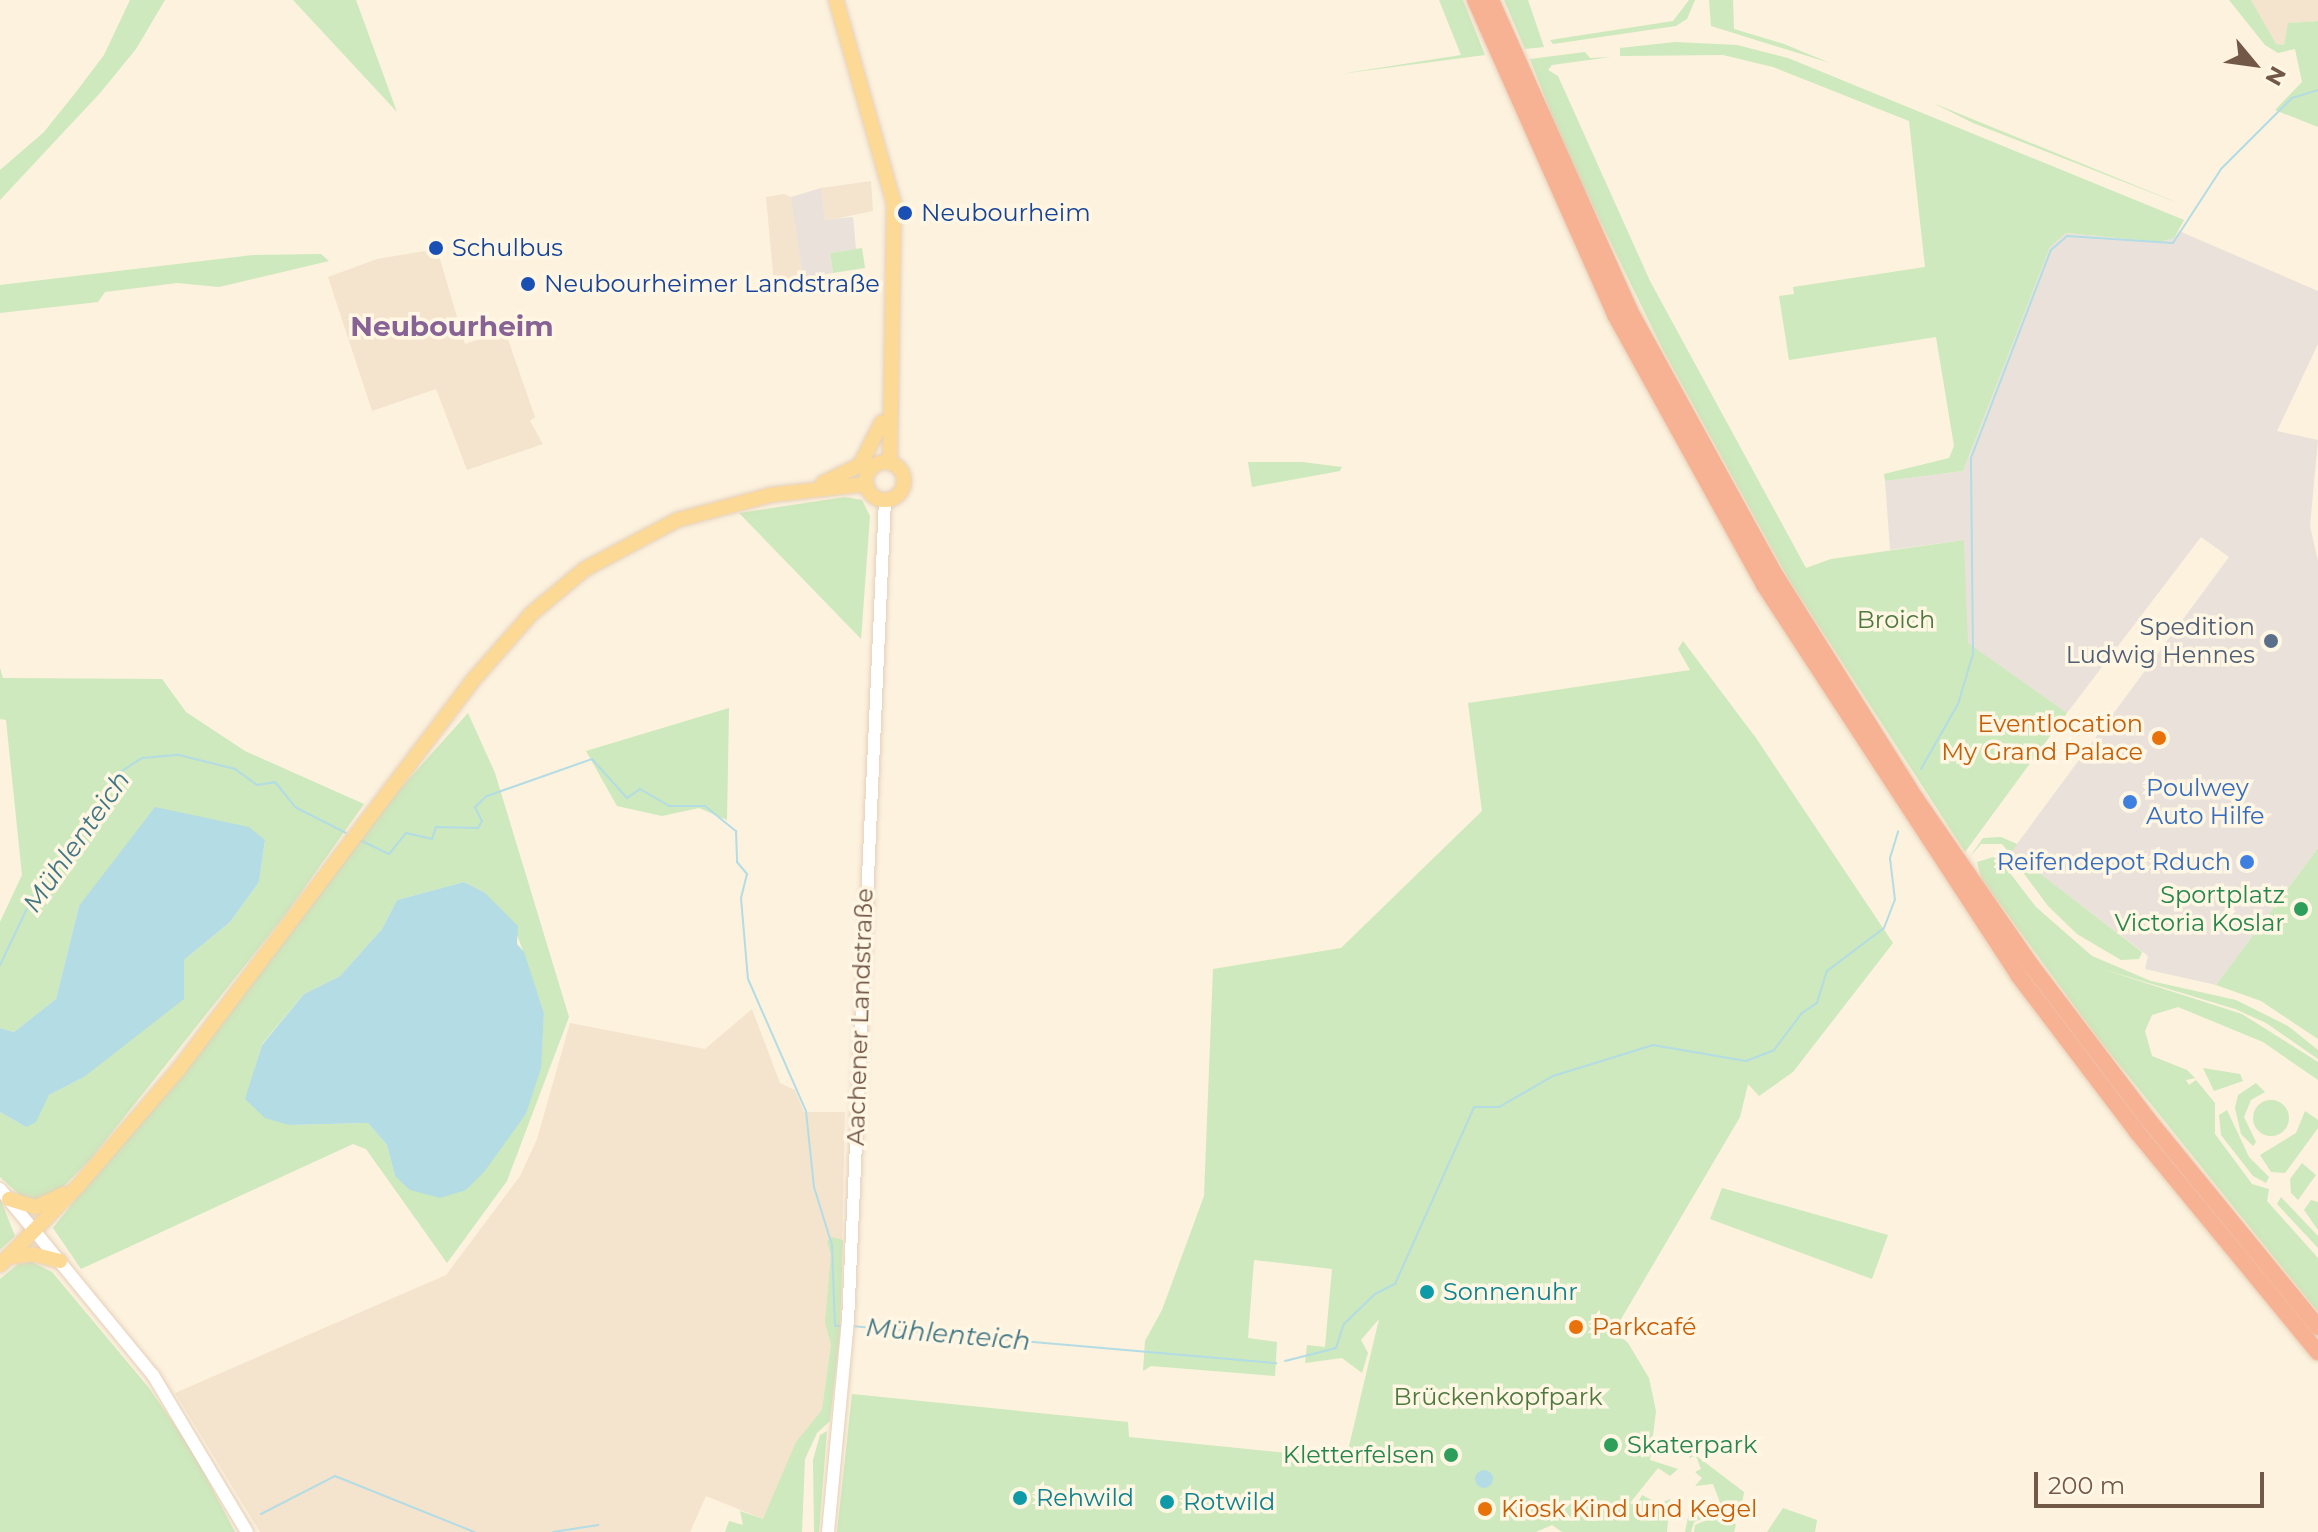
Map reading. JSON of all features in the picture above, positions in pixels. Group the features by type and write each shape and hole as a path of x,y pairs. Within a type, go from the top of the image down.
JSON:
{"highway":[{"path":"1475,0 1503,48 1615,315 1773,598 2027,987 2137,1132 2318,1352"},
{"path":"1491,0 1503,48"},
{"path":"1515,76 1617,284 1704,449 1776,576 1916,799 2090,1046 2318,1327"}],"main road":[{"path":"836,0 886,188 897,244 885,463"},
{"path":"885,463 882,422 889,250 886,188"},
{"path":"800,491 860,465 882,422"},
{"path":"885,463 900,469 904,485 895,498 885,501 872,496 866,484 868,473 885,463"},
{"path":"4,1261 78,1186 179,1069 475,678 531,614 585,569 644,535 716,507 800,491 866,484"},
{"name":"Aachener Landstraße","path":"828,1532 848,1326 885,501"},
{"path":"5,1194 36,1207 78,1186"},
{"path":"5,1194 153,1375 247,1532"},
{"path":"4,1261 32,1254 60,1261"}],"shaded area":[{"path":"2251,0 2318,0 2318,21 2289,23 2284,45 2275,44"},
{"path":"871,181 873,211 825,221 821,188"},
{"path":"821,188 825,220 853,217 856,249 830,253 833,273 803,278 791,197"},
{"path":"784,194 791,197 796,213 803,281 774,285 766,197"},
{"path":"2179,231 2318,291 2318,344 2277,431 2318,440 2310,526 2318,561 2318,848 2216,985 2145,969 2148,956 2011,852 2229,557 2201,537 2067,713 1967,643 1964,540 1890,550 1885,481 1963,471 2050,247 2066,233 2160,242 2174,238"},
{"path":"437,249 465,344 505,331 535,417 530,421 543,444 467,470 436,389 372,411 328,277 377,259"},
{"path":"752,1009 780,1083 795,1090 804,1112 845,1112 842,1248 826,1411 763,1519 706,1496 690,1532 260,1532 175,1393 446,1275 520,1176 537,1139 570,1023 705,1049"}],"green space":[{"path":"130,0 165,0 136,49 100,93 0,200 0,170 44,132 76,92 104,55"},
{"path":"293,0 356,0 397,112"},
{"path":"1439,0 1463,0 1485,55 1340,74 1461,55"},
{"path":"1504,0 1528,0 1544,47 1525,49"},
{"path":"1689,0 1695,0 1687,19 1676,26 1553,44 1550,40 1673,21"},
{"path":"1709,0 1733,0 1734,29 1784,44 1830,63 1711,26"},
{"path":"2229,0 2251,0 2276,44 2284,45 2288,23 2318,21 2318,127 2275,110 2302,82 2295,49 2278,53 2265,45"},
{"path":"1675,42 1737,45 1788,58 2184,220 2174,238 2160,242 2066,233 2050,247 1963,471 1885,481 1884,474 1949,458 1954,446 1936,337 1789,360 1779,296 1794,294 1793,287 1925,267 1909,121 1773,67 1723,55 1620,56 1620,48"},
{"name":"Broich","path":"1585,52 1590,58 1611,57 1552,65 1548,70 1558,76 1650,281 1806,568 1831,559 1964,540 1968,643 2067,713 1965,852 1789,580 1663,350 1563,145 1530,59"},
{"path":"1933,103 2144,189 2183,205 1973,123"},
{"path":"862,248 865,268 833,273 830,253"},
{"path":"321,254 329,261 219,287 177,283 105,292 98,302 0,313 0,285 253,255"},
{"path":"1248,462 1302,462 1342,467 1340,471 1252,487"},
{"path":"845,497 862,500 870,516 861,639 739,513"},
{"name":"Brückenkopfpark","path":"1683,641 1756,738 1893,943 1793,1072 1759,1096 1748,1084 1740,1117 1614,1331 1628,1343 1649,1378 1656,1411 1650,1460 1678,1469 1670,1476 1658,1468 1630,1503 1636,1506 1642,1495 1659,1504 1670,1499 1667,1532 1562,1532 1552,1525 1536,1532 837,1532 852,1394 1128,1422 1129,1437 1346,1459 1379,1319 1361,1340 1368,1353 1362,1373 1342,1358 1305,1363 1307,1345 1325,1347 1332,1269 1254,1260 1248,1338 1277,1342 1275,1376 1151,1366 1143,1371 1145,1341 1162,1310 1204,1196 1213,969 1341,948 1482,811 1468,703 1690,670 1678,649"},
{"path":"0,668 3,678 162,679 186,712 245,751 364,804 286,914 90,1160 57,1193 40,1202 23,1198 0,1177 0,1112 26,1127 49,1095 84,1077 184,960 230,922 259,882 265,840 79,906 56,999 14,1032 0,1028 0,922 22,875 6,720 0,719"},
{"path":"729,708 727,820 699,808 662,816 617,806 586,751"},
{"path":"468,713 495,773 569,1017 507,1181 447,1263 366,1149 353,1144 81,1269 53,1228 399,790","holes":["464,882 484,892 518,937 544,1013 541,1058 526,1114 466,1190 395,1176 387,1145 368,1123 289,1125 246,1099 262,1044 304,994 340,976 382,929 397,900"]},
{"path":"2001,837 2017,844 2012,852 2142,952 2139,959 2121,960 2077,934 2048,906 2002,844 1981,844 1969,858 1983,838"},
{"path":"2318,848 2318,1039 2261,1001 2216,985"},
{"path":"1997,856 2036,907 2092,956 2151,981 2236,1000 2288,1026 2318,1050 2318,1059 2266,1023 2235,1009 2099,968 2242,1014 2318,1062 2318,1080 2263,1042 2178,1007 2152,1015 2145,1031 2152,1056 2187,1070 2195,1078 2186,1080 2189,1085 2196,1080 2215,1103 2215,1134 2252,1184 2269,1189 2267,1201 2318,1258 2318,1312 2097,1037 1981,878 1977,862"},
{"path":"2203,1068 2240,1074 2243,1081 2214,1091"},
{"path":"2256,1083 2265,1092 2251,1100 2244,1117 2256,1142 2253,1146 2241,1134 2235,1108 2238,1095"},
{"path":"2271,1100 2284,1105 2289,1118 2284,1131 2271,1136 2258,1131 2253,1118 2258,1105"},
{"path":"2227,1110 2249,1157 2269,1177 2266,1183 2253,1176 2221,1135 2219,1115"},
{"path":"2305,1111 2318,1120 2318,1128 2285,1173 2271,1172 2260,1155 2296,1133"},
{"path":"2302,1163 2316,1175 2298,1200 2291,1193 2290,1179"},
{"path":"1722,1188 1888,1235 1872,1279 1710,1219"},
{"path":"2281,1197 2318,1236 2318,1248 2277,1204"},
{"path":"0,1198 15,1236 0,1250"},
{"path":"2311,1200 2318,1202 2318,1230 2304,1210"},
{"path":"831,1237 843,1240 840,1332 830,1421 817,1433 805,1459 802,1532 725,1532 729,1521 743,1525 740,1511 763,1519 796,1442 822,1410 831,1345 825,1322 831,1255 827,1242"},
{"path":"32,1262 52,1272 149,1388 192,1450 235,1532 0,1532 0,1279 18,1264"},
{"path":"827,1431 819,1532 814,1532 813,1460 820,1435"},
{"path":"1690,1451 1744,1492 1740,1517 1729,1508 1694,1522 1691,1532 1685,1532 1690,1508 1696,1506 1699,1514 1721,1505 1713,1484 1695,1486 1702,1478 1695,1472 1701,1469 1696,1456 1689,1458"},
{"path":"1783,1508 1817,1520 1815,1532 1767,1532"},
{"path":"1726,1512 1736,1525 1734,1532 1694,1532 1695,1525"}],"water":[{"path":"155,807 249,827 265,840 259,882 230,922 184,960 184,999 84,1077 49,1095 36,1122 26,1127 0,1112 0,1028 14,1032 56,999 79,906"},
{"path":"464,882 484,892 518,926 517,944 524,952 544,1013 541,1068 526,1114 484,1172 466,1190 440,1198 410,1190 395,1176 387,1145 368,1123 289,1125 265,1118 245,1099 262,1045 304,994 340,976 382,929 397,900"},
{"path":"1484,1470 1493,1479 1484,1488 1475,1479"}],"waterway":[{"path":"1921,769 1958,704 1973,654 1971,458 2051,250 2067,236 2173,243 2221,169 2292,98 2318,90"},
{"name":"Mühlenteich","path":"0,965 32,898 122,771 142,758 179,755 235,769 257,785 275,782 295,807 346,833"},
{"name":"Mühlenteich","path":"362,841 389,854 406,833 432,839 436,827 478,828 482,821 475,807 487,796 592,759 627,798 640,789 669,806 705,806 736,831 737,862 747,874 741,898 748,979 806,1111 814,1187 832,1245 835,1326 840,1326"},
{"name":"Mühlenteich","path":"1285,1361 1336,1348 1344,1324 1375,1294 1395,1284 1474,1107 1499,1107 1553,1076 1653,1045 1746,1061 1774,1050 1802,1013 1817,1003 1827,971 1884,928 1895,900 1890,858 1898,831"},
{"name":"Mühlenteich","path":"851,1326 1276,1363"},
{"path":"261,1514 335,1476 474,1532"},
{"path":"553,1532 598,1525"}],"place":[{"name":"Neubourheim","path":"905,213"},
{"name":"Schulbus","path":"436,248"},
{"name":"Neubourheimer Landstraße","path":"528,284"},
{"name":"Spedition Ludwig Hennes","path":"2271,641"},
{"name":"Eventlocation My Grand Palace","path":"2159,738"},
{"name":"Poulwey Auto Hilfe","path":"2130,802"},
{"name":"Reifendepot Rduch","path":"2247,862"},
{"name":"Sportplatz Victoria Koslar","path":"2301,909"},
{"name":"Sonnenuhr","path":"1427,1292"},
{"name":"Parkcafé","path":"1576,1327"},
{"name":"Skaterpark","path":"1611,1445"},
{"name":"Kletterfelsen","path":"1451,1455"},
{"name":"Rehwild","path":"1020,1498"},
{"name":"Rotwild","path":"1167,1502"},
{"name":"Kiosk Kind und Kegel","path":"1485,1509"}],"district":[{"name":"Neubourheim","path":"452,326"}]}
